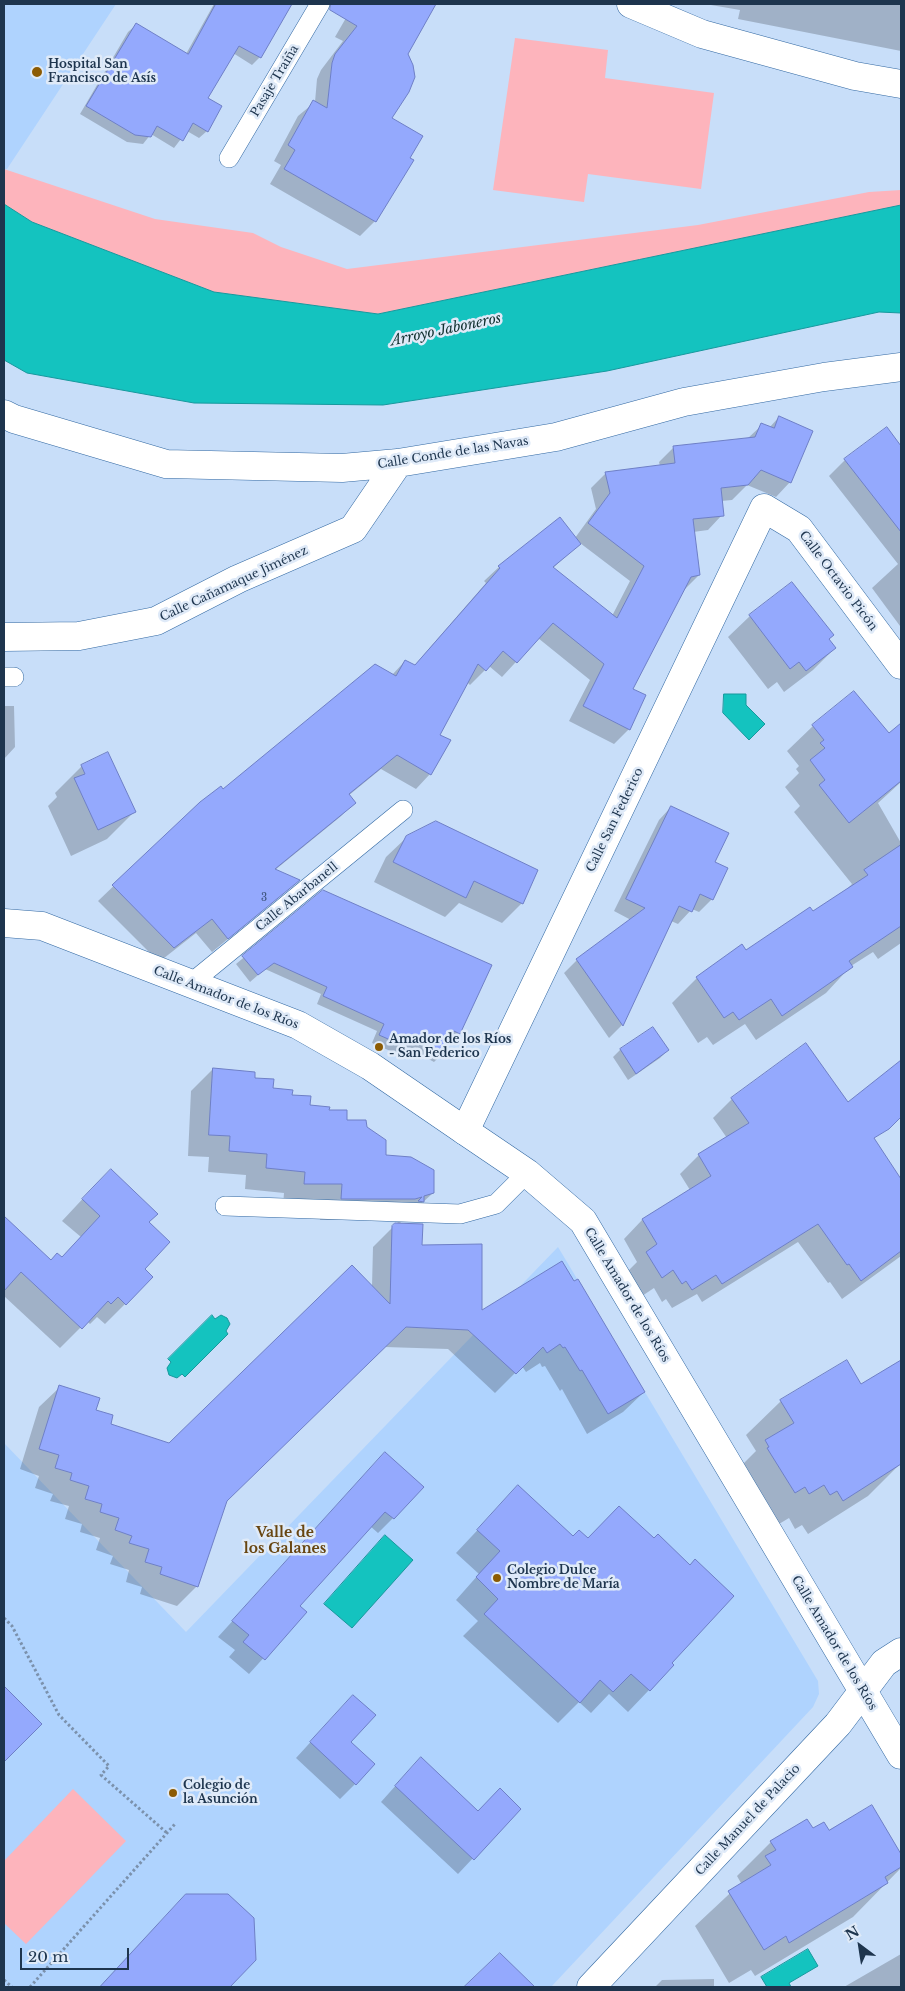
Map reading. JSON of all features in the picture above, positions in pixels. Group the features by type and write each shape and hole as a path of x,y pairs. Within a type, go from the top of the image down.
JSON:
{"street":[{"path":"630,4 702,34 855,76 901,84"},
{"name":"Calle Conde de las Navas","path":"4,414 14,419 166,464 342,468 398,463 556,437 684,402 824,377 901,368"},
{"name":"Calle Cañamaque Jiménez","path":"4,636 79,636 156,621 238,579 352,529 398,463"},
{"name":"Calle Octavio Picón","path":"764,508 799,529 901,665"},
{"name":"Calle San Federico","path":"465,1131 764,508"},
{"name":"Calle Amador de los Ríos","path":"4,923 42,926 298,1025 370,1066 527,1173 583,1221 901,1755"},
{"name":"Calle Manuel de Palacio","path":"591,1987 838,1724 884,1663 901,1652"}],"lane":[{"name":"Pasaje Traíña","path":"229,158 320,4"},
{"name":"Calle Abarbanell","path":"190,984 403,810"},
{"path":"225,1206 460,1214 496,1204 527,1173"}],"path":[{"path":"4,1618 12,1626 59,1715 109,1766 101,1776 167,1833"},
{"path":"30,1987 175,1824"},
{"path":"4,1980 12,1987"}],"shaded area":[{"name":"Hospital San Francisco de Asís","path":"4,4 116,4 7,169 4,169"},
{"path":"515,38 608,50 605,78 714,93 701,189 588,174 584,202 493,190"},
{"path":"4,169 155,219 253,233 281,247 347,269 698,225 869,192 901,190 901,205 378,314 214,292 32,222 4,204"},
{"name":"Colegio Dulce Nombre de María","path":"558,1247 818,1681 819,1694 813,1707 551,1987 534,1987 500,1953 464,1987 4,1987 4,1443 186,1632"},
{"path":"73,1789 126,1841 26,1944 4,1923 4,1861"}],"water":[{"name":"Arroyo Jaboneros","path":"4,204 32,222 214,292 378,314 901,205 901,313 879,312 607,371 383,405 194,403 27,373 4,360"},
{"path":"724,694 746,694 746,705 765,724 749,740 723,713"},
{"path":"212,1315 215,1319 221,1315 227,1318 230,1324 226,1331 228,1334 185,1377 182,1374 177,1378 169,1375 167,1368 171,1362 168,1359"},
{"path":"385,1535 413,1560 352,1628 324,1604"},
{"path":"808,1949 818,1966 789,1983 791,1987 767,1987 761,1977"}],"building":[{"path":"216,4 292,4 261,58 239,46 208,98 222,106 208,132 193,123 183,141 157,126 151,137 135,135 86,106 136,23 188,54"},
{"path":"331,4 436,4 408,54 413,65 415,77 409,92 392,118 423,136 410,158 414,160 376,222 284,169 295,150 288,145 313,100 327,108 332,63 335,54 357,26 330,10"},
{"path":"779,416 813,431 791,483 761,470 748,485 721,488 724,516 693,519 700,575 691,577 633,689 646,695 630,730 583,706 604,664 553,623 517,663 503,651 486,671 478,664 440,735 451,740 431,775 397,755 349,794 356,803 275,869 300,880 228,939 212,919 174,948 112,885 200,802 221,786 223,789 375,664 396,676 405,660 415,665 500,568 498,566 560,517 581,544 553,567 617,618 644,566 588,523 610,493 605,472 675,463 673,446 755,437 761,423 774,428"},
{"path":"887,427 901,446 901,532 844,459"},
{"path":"792,582 834,635 829,639 836,648 806,671 799,662 790,669 749,615"},
{"path":"854,691 889,733 901,723 901,781 849,823 819,785 825,780 810,760 825,748 820,743 824,740 812,725"},
{"path":"108,752 136,812 98,830 74,778 85,774 81,765"},
{"path":"671,806 729,833 715,862 728,868 713,900 700,894 692,912 679,906 623,1026 576,959 645,908 626,899"},
{"path":"436,821 538,870 523,904 474,881 466,898 393,862 406,836"},
{"path":"901,845 901,926 849,961 853,967 782,1016 771,999 739,1020 733,1012 724,1018 696,977 742,944 746,950 810,907 813,911 868,875 864,870"},
{"path":"323,890 492,965 460,1034 454,1031 443,1055 408,1037 404,1046 379,1035 384,1024 323,996 327,987 274,963 258,975 242,956"},
{"path":"653,1027 669,1050 636,1074 620,1049"},
{"path":"806,1043 848,1102 901,1060 901,1117 889,1129 874,1138 901,1179 901,1251 861,1281 849,1264 847,1265 818,1224 722,1284 716,1275 692,1290 686,1281 682,1284 673,1270 662,1278 646,1252 657,1244 642,1219 711,1176 698,1154 749,1123 731,1098"},
{"path":"213,1068 255,1072 255,1078 274,1079 273,1088 293,1090 292,1095 311,1096 310,1105 330,1107 329,1110 347,1110 347,1120 366,1120 367,1127 386,1140 386,1155 411,1157 434,1170 434,1193 424,1196 424,1202 418,1201 422,1197 415,1199 341,1199 342,1184 304,1184 305,1172 266,1168 267,1154 229,1151 230,1136 209,1135"},
{"path":"111,1169 158,1214 149,1222 170,1242 145,1269 153,1277 126,1305 118,1297 111,1304 108,1301 82,1329 21,1272 4,1291 4,1216 51,1260 57,1253 62,1257 100,1216 82,1199"},
{"path":"395,1223 423,1224 422,1245 482,1244 482,1310 562,1261 574,1281 578,1279 645,1392 608,1414 582,1370 580,1371 565,1347 563,1348 560,1344 547,1353 543,1347 516,1374 468,1330 406,1327 227,1501 198,1587 160,1574 162,1567 145,1562 149,1549 129,1543 132,1536 115,1530 119,1518 100,1512 102,1504 85,1499 89,1486 70,1480 72,1473 55,1468 59,1455 39,1449 59,1385 100,1398 96,1410 113,1415 111,1424 169,1443 352,1265 390,1304 392,1226"},
{"path":"847,1360 861,1384 901,1360 901,1464 843,1501 837,1491 830,1495 824,1485 809,1494 805,1487 795,1493 767,1448 769,1447 765,1440 794,1423 780,1400"},
{"path":"385,1452 424,1487 394,1519 385,1512 300,1606 307,1612 265,1660 243,1642 249,1635 232,1621"},
{"path":"518,1485 573,1536 579,1530 588,1538 619,1506 654,1538 658,1534 690,1565 695,1559 734,1596 672,1663 674,1665 650,1691 631,1674 613,1692 600,1680 580,1703 484,1614 498,1599 476,1577 500,1551 477,1530"},
{"path":"4,1686 42,1724 4,1762"},
{"path":"353,1695 376,1715 351,1742 375,1764 356,1785 310,1742"},
{"path":"421,1757 478,1811 500,1788 521,1809 474,1860 395,1786"},
{"path":"872,1805 901,1854 901,1867 885,1877 888,1883 789,1943 786,1936 764,1950 728,1891 771,1865 765,1856 776,1850 770,1841 807,1819 813,1828 824,1822 829,1830"},
{"path":"186,1894 228,1894 254,1918 256,1960 230,1987 100,1987"},
{"path":"500,1953 535,1987 464,1987"}],"place":[{"name":"Hospital San Francisco de Asís","path":"37,72"},
{"name":"Amador de los Ríos - San Federico","path":"379,1047"},
{"name":"Colegio Dulce Nombre de María","path":"497,1578"},
{"name":"Colegio de la Asunción","path":"173,1793"}],"district":[{"name":"Valle de los Galanes","path":"285,1542"}]}
